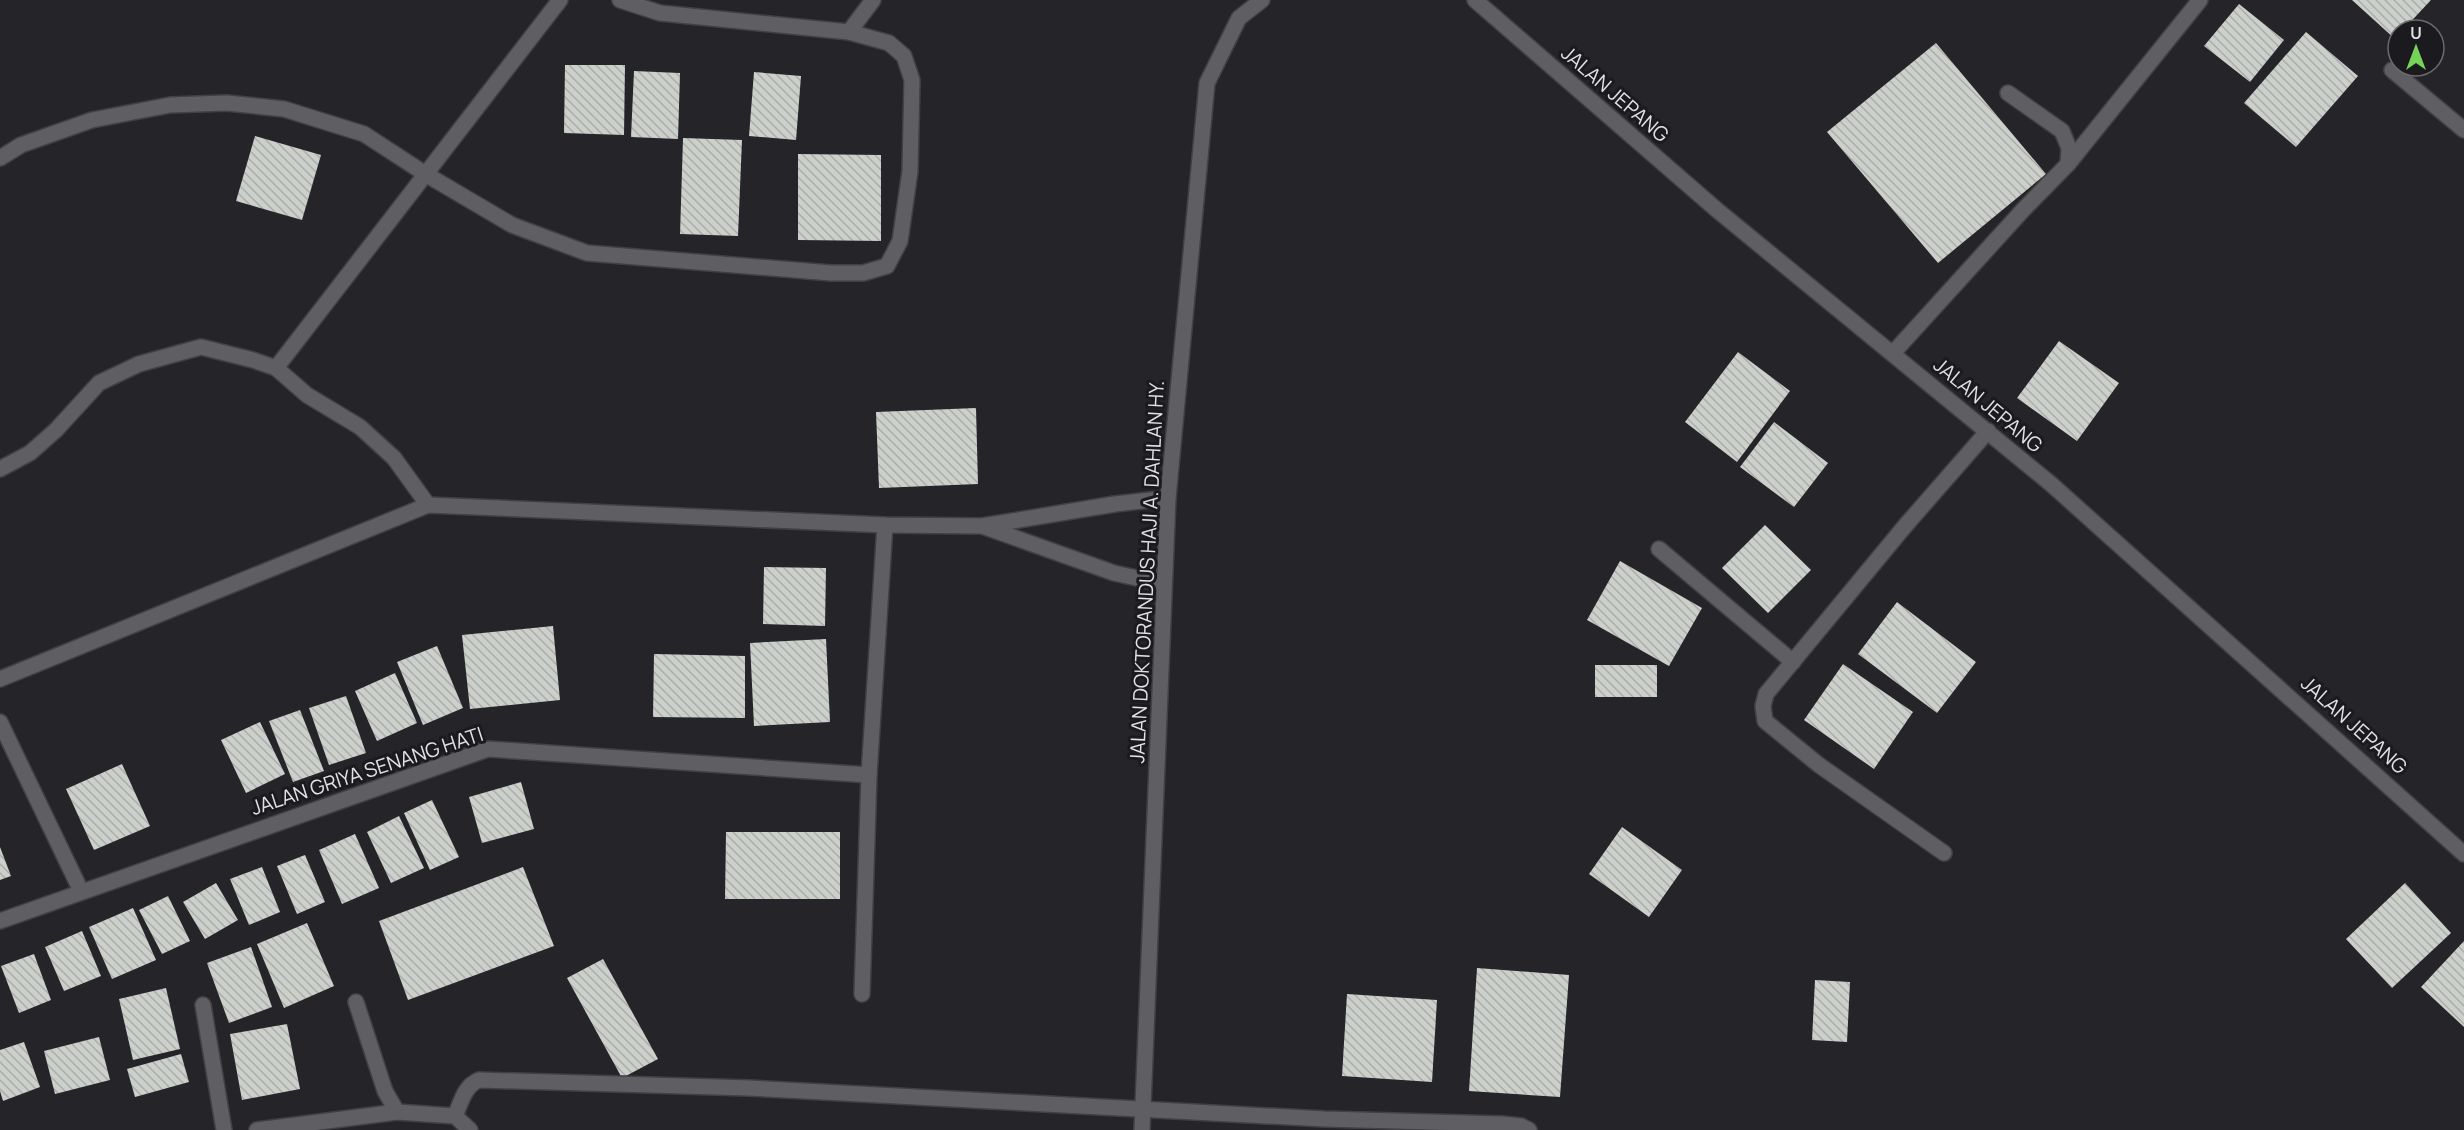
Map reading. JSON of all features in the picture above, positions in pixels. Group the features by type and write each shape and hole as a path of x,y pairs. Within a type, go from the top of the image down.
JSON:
{"street":[{"path":"276,368 427,176 560,0"},
{"path":"0,158 21,145 92,120 170,105 227,103 284,108 364,134 427,176 512,225 587,253 831,273 863,273 887,266 900,241 910,171 912,80 904,56 889,43 849,32 660,13 620,0"},
{"path":"849,32 873,0"},
{"name":"JALAN DOKTORANDUS HAJI A. DAHLAN HY.","path":"1142,1130 1168,498 1207,83 1239,18 1262,0"},
{"name":"JALAN JEPANG","path":"1475,0 1717,210 2051,484 2464,854"},
{"path":"1893,353 2068,164 2200,0"},
{"path":"2402,78 2464,130"},
{"path":"2008,93 2062,132 2069,148 2068,164"},
{"path":"0,469 30,453 56,430 99,383 139,364 201,347 276,368 307,395 360,427 386,450 428,505"},
{"path":"1944,853 1820,765 1765,721 1763,706 1766,694 1905,526 1988,431"},
{"path":"0,679 428,505 885,525 982,526 1115,504 1168,498"},
{"path":"862,994 869,774 885,525"},
{"path":"982,526 1114,573 1164,584"},
{"path":"1659,549 1793,662"},
{"path":"0,722 81,891"},
{"name":"JALAN GRIYA SENANG HATI","path":"0,921 488,749 869,774"},
{"path":"356,1002 385,1091 396,1112"},
{"path":"203,1005 224,1130"},
{"path":"454,1116 465,1092 471,1084 479,1080 749,1088 1325,1119 1502,1124 1521,1126 1529,1130"},
{"path":"257,1130 396,1112 454,1116 470,1130"}],"building":[{"path":"2352,0 2431,0 2414,18 2386,18 2386,31"},
{"path":"2239,4 2284,40 2250,82 2204,46"},
{"path":"2306,32 2358,76 2296,147 2244,103"},
{"path":"1936,43 2046,174 1938,263 1827,132"},
{"path":"565,65 625,65 624,135 564,133"},
{"path":"634,71 680,73 678,139 631,137"},
{"path":"754,72 801,76 796,140 749,136"},
{"path":"255,136 321,155 302,220 236,201"},
{"path":"683,138 742,140 738,236 680,234"},
{"path":"798,154 881,155 881,241 798,240"},
{"path":"2059,341 2119,383 2077,441 2017,398"},
{"path":"1738,352 1790,391 1737,462 1685,422"},
{"path":"976,408 978,484 879,488 876,412"},
{"path":"1774,422 1828,463 1794,507 1740,467"},
{"path":"1765,525 1811,570 1768,613 1722,568"},
{"path":"1620,561 1702,608 1669,666 1587,620"},
{"path":"764,567 826,568 825,626 763,624"},
{"path":"1897,602 1976,662 1937,713 1858,654"},
{"path":"553,626 560,700 470,709 462,635"},
{"path":"826,639 830,722 754,726 750,643"},
{"path":"437,646 463,708 423,725 397,662"},
{"path":"654,654 745,656 745,718 653,717"},
{"path":"1843,664 1913,712 1874,769 1804,720"},
{"path":"1595,665 1657,665 1657,697 1595,697"},
{"path":"395,673 417,723 377,741 355,691"},
{"path":"346,696 366,753 329,765 309,708"},
{"path":"300,710 324,771 293,782 269,721"},
{"path":"260,722 285,774 246,793 221,740"},
{"path":"122,764 150,826 94,850 66,789"},
{"path":"521,782 534,829 482,843 469,797"},
{"path":"432,800 459,857 430,870 404,813"},
{"path":"399,816 424,868 391,883 367,832"},
{"path":"1622,827 1682,870 1649,917 1589,874"},
{"path":"726,832 840,832 840,899 725,899"},
{"path":"355,834 379,888 342,904 319,850"},
{"path":"0,847 11,876 0,880"},
{"path":"305,855 325,902 297,914 277,866"},
{"path":"262,867 280,912 249,925 230,879"},
{"path":"523,867 554,946 408,1000 379,921"},
{"path":"216,883 238,920 205,939 183,902"},
{"path":"2405,883 2451,933 2392,988 2346,939"},
{"path":"168,896 190,941 162,954 139,910"},
{"path":"133,908 156,960 112,979 89,927"},
{"path":"307,923 334,986 284,1008 257,944"},
{"path":"82,931 101,976 64,991 45,947"},
{"path":"2464,941 2464,1027 2421,987"},
{"path":"251,947 272,1007 229,1023 207,963"},
{"path":"34,954 51,1000 19,1013 1,966"},
{"path":"603,959 658,1059 622,1078 567,978"},
{"path":"1477,968 1569,975 1560,1097 1469,1091"},
{"path":"1815,980 1850,982 1847,1042 1812,1040"},
{"path":"166,988 180,1049 133,1060 119,999"},
{"path":"1347,994 1437,1000 1432,1082 1342,1076"},
{"path":"287,1024 300,1089 242,1100 230,1034"},
{"path":"99,1037 110,1080 55,1094 44,1051"},
{"path":"24,1042 40,1087 3,1101 0,1091 0,1050"},
{"path":"181,1054 189,1082 135,1097 127,1069"}]}
